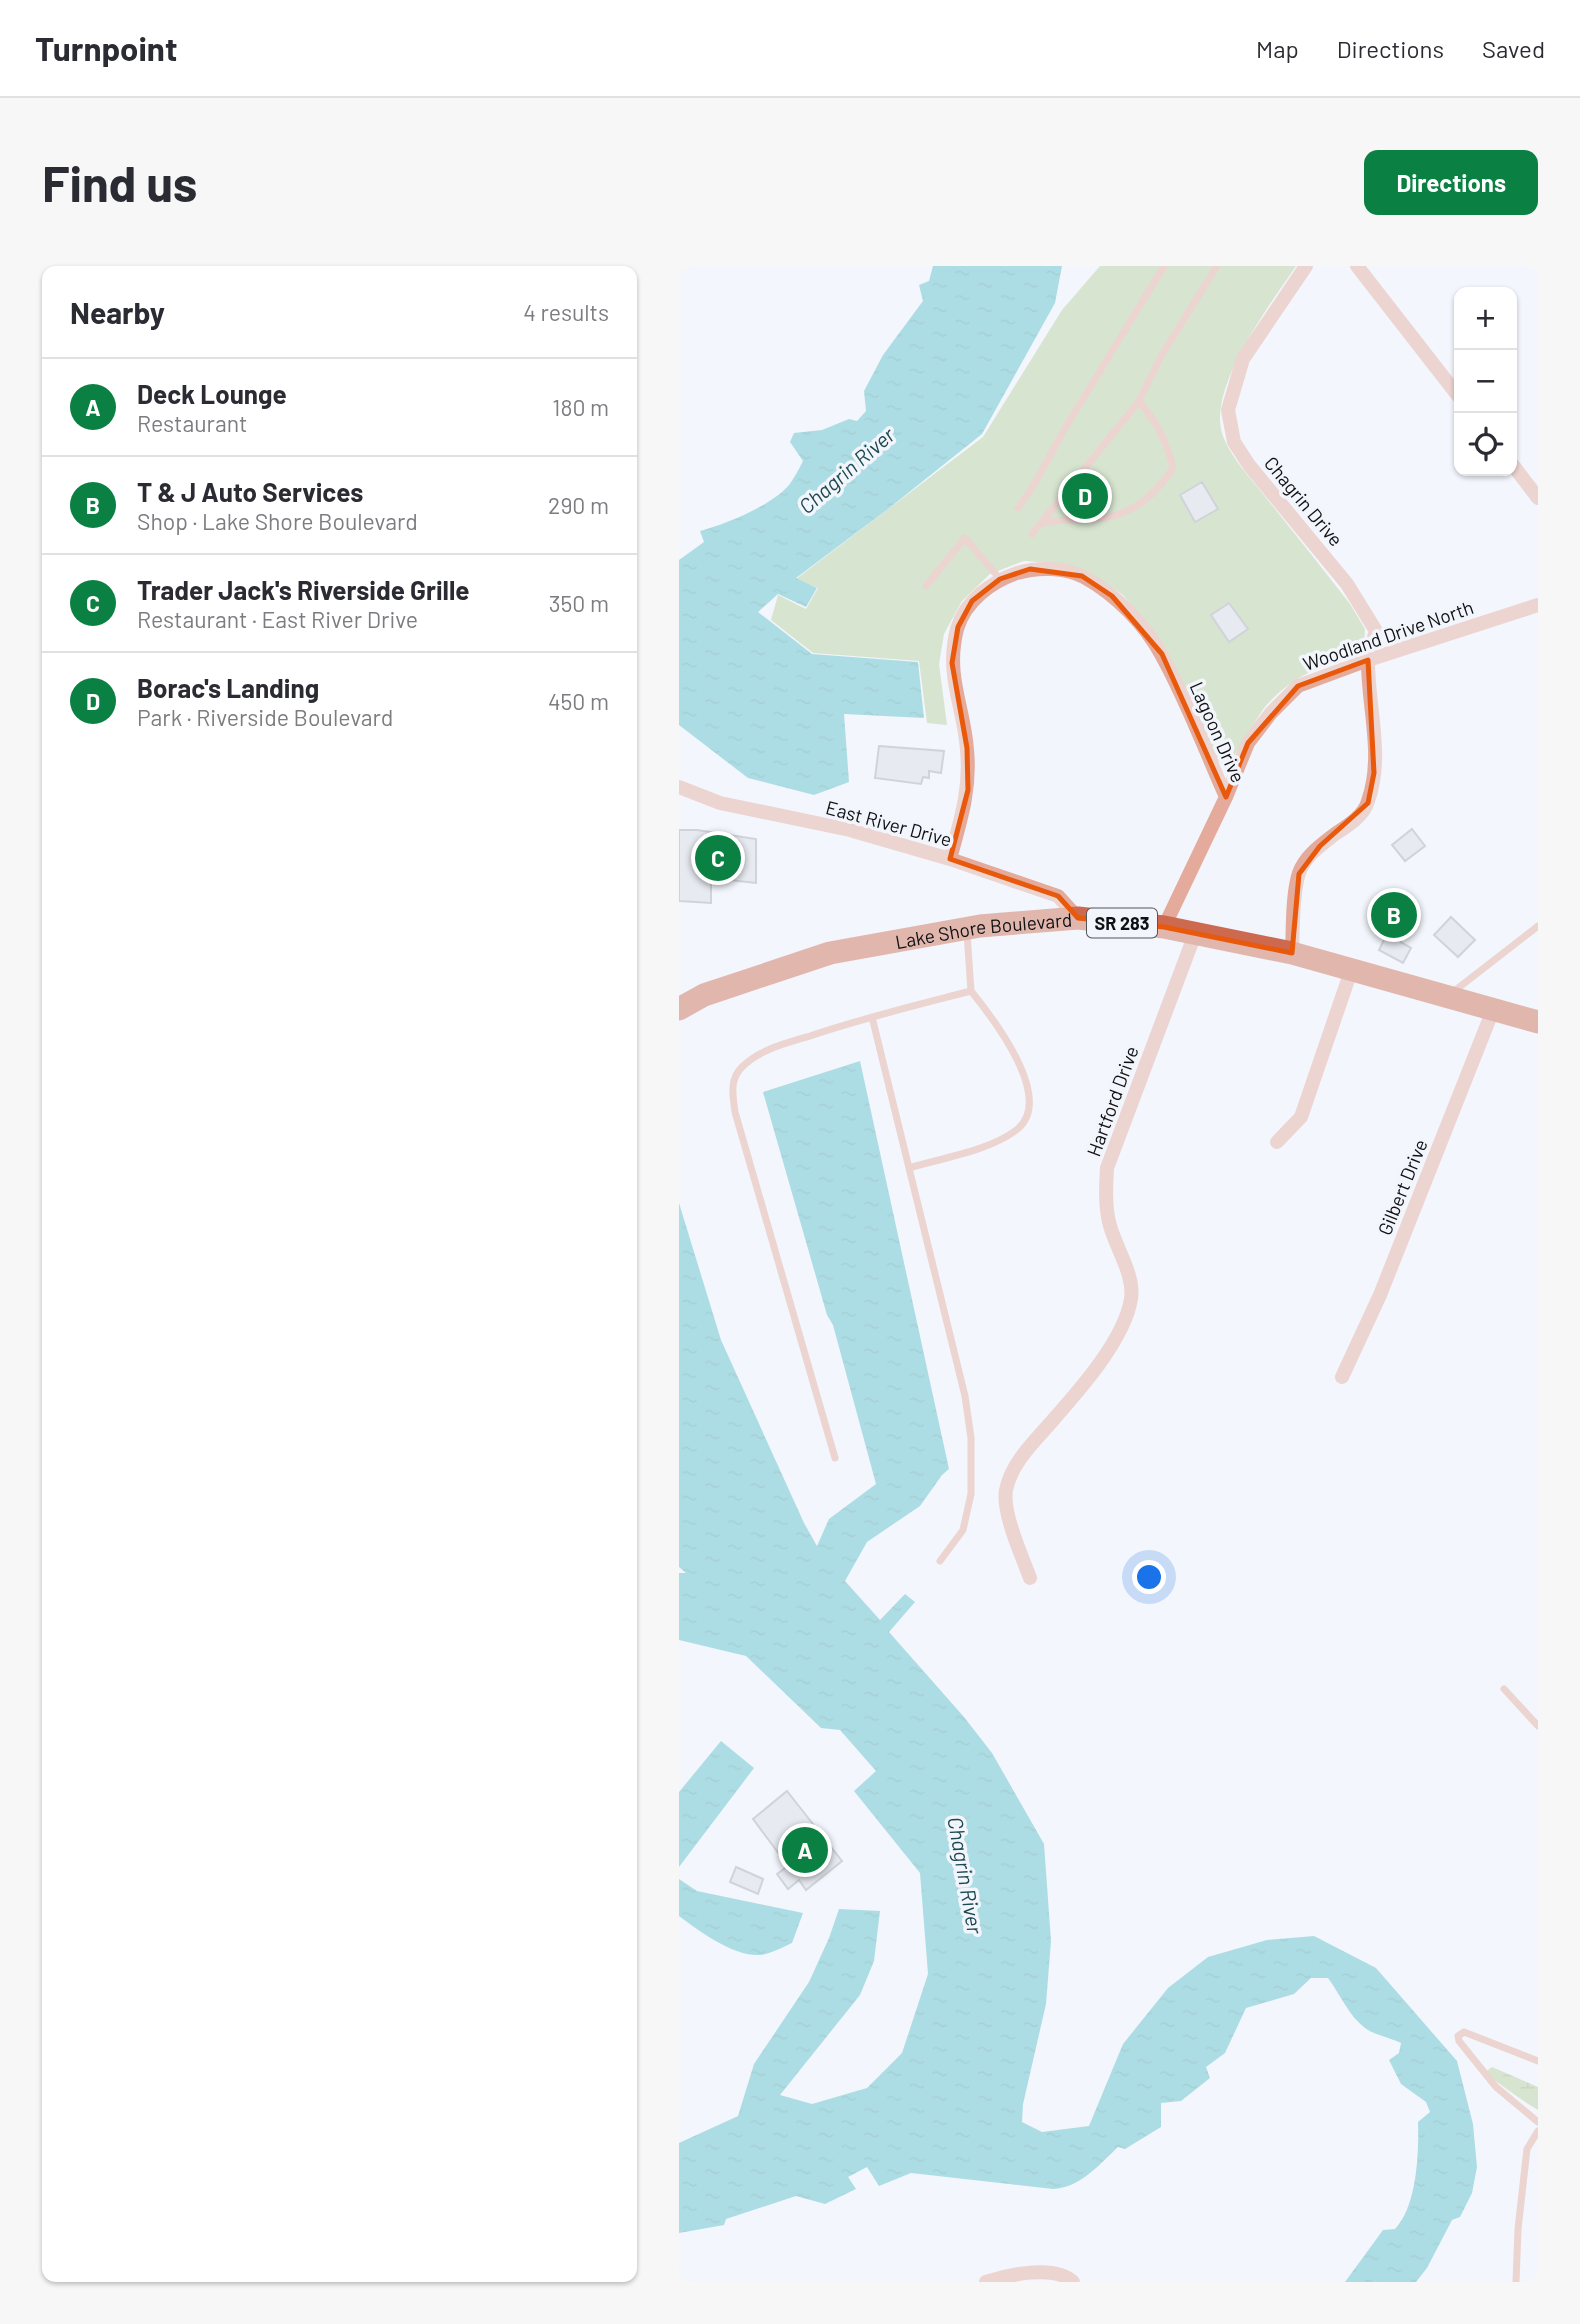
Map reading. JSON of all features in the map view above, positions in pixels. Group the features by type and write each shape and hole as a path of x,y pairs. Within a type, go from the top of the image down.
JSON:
{"main road":[{"name":"Lake Shore Boulevard","path":"679,1009 704,995 829,953 967,928 1078,918 1164,927 1292,953 1538,1022"}],"street":[{"name":"Chagrin Drive","path":"1306,266 1243,359 1228,410 1234,442 1249,465 1347,584 1376,631 1368,660"},
{"path":"1357,266 1454,391"},
{"path":"1517,471 1538,498"},
{"name":"Lagoon Drive","path":"1000,579 1030,569 1056,569 1083,576 1112,596 1162,654 1226,797 1164,927"},
{"path":"950,859 968,790 967,748 956,699 953,663 958,627 972,601 1000,579"},
{"name":"Woodland Drive North","path":"1226,797 1248,743 1271,713 1298,686 1368,660 1538,605"},
{"path":"1292,953 1299,874 1314,852 1354,821 1368,803 1374,773 1374,721 1368,660"},
{"name":"East River Drive","path":"679,787 720,803 850,830 950,859 1058,896 1078,918"},
{"name":"Hartford Drive","path":"1030,1578 1009,1520 1006,1491 1019,1459 1089,1379 1114,1340 1132,1297 1128,1276 1109,1222 1107,1168 1195,934"},
{"path":"1277,1142 1301,1116 1351,971"},
{"name":"Gilbert Drive","path":"1342,1377 1381,1295 1493,1010"},
{"path":"986,2282 1003,2276 1037,2272 1068,2277 1073,2282"}],"lane":[{"path":"1018,508 1164,266"},
{"path":"1033,534 1139,401 1161,356 1217,266"},
{"path":"1040,524 1053,520 1120,516 1161,486 1173,468 1170,453 1157,423 1139,401"},
{"path":"926,586 965,538 1000,579"},
{"path":"1447,997 1538,926"},
{"path":"909,1168 998,1142 1019,1129 1029,1110 1027,1087 1017,1056 994,1019 971,991 967,928"},
{"path":"835,1458 735,1112 732,1092 734,1079 741,1068 769,1049 871,1017 971,991"},
{"path":"871,1017 965,1396 971,1438 971,1494 963,1530 940,1560"},
{"path":"1504,1689 1538,1726"},
{"path":"1538,2061 1464,2032 1458,2036 1459,2041 1496,2087 1538,2122"},
{"path":"1516,2282 1518,2230 1527,2148 1538,2131"}],"highlighted area":[{"path":"1030,569 1082,576 1112,596 1162,654 1226,797 1248,743 1298,686 1368,660 1374,773 1368,803 1320,846 1299,874 1292,953 1164,927 1078,918 1058,896 950,859 968,790 967,748 952,663 958,627 972,601 1000,579"}],"green space":[{"path":"1100,266 1296,266 1244,346 1233,370 1224,393 1220,414 1222,433 1242,468 1350,604 1365,629 1364,647 1304,675 1283,689 1265,707 1235,755 1225,765 1214,759 1153,630 1123,595 1090,573 1051,563 1024,561 990,574 962,601 944,634 939,664 947,725 927,723 919,661 813,653 771,620 778,595 806,609 818,588 796,579 983,437 1062,310"},
{"path":"1492,2067 1538,2087 1538,2110 1484,2073"}],"water":[{"name":"Chagrin River","path":"933,266 1062,266 1055,303 982,434 796,578 817,588 806,607 778,594 758,612 812,654 918,662 924,718 844,714 849,782 814,795 748,778 679,725 679,560 704,542 700,531 760,507 789,485 803,461 790,442 794,433 822,430 849,419 857,421 866,411 864,391 883,355 923,301 919,285 929,281"},
{"name":"Chagrin River","path":"860,1061 949,1469 920,1506 867,1542 845,1581 880,1620 905,1594 915,1602 889,1632 992,1753 1044,1844 1051,1941 1046,2004 1023,2104 1022,2122 1042,2132 1089,2126 1123,2044 1168,1988 1208,1957 1267,1940 1314,1936 1376,1968 1457,2061 1473,2124 1477,2167 1472,2193 1460,2217 1452,2220 1427,2268 1416,2282 1345,2282 1383,2230 1395,2229 1408,2207 1415,2179 1418,2122 1430,2112 1426,2102 1401,2084 1389,2060 1399,2053 1401,2043 1372,2032 1359,2023 1328,1978 1311,1978 1294,1994 1246,2008 1225,2053 1206,2067 1210,2078 1181,2101 1161,2103 1161,2127 1125,2149 1118,2147 1081,2180 1063,2188 911,2173 879,2186 867,2167 848,2177 856,2189 825,2204 796,2196 726,2219 724,2225 679,2233 679,2143 738,2116 754,2064 809,1982 839,1909 880,1911 874,1961 860,1995 780,2095 812,2104 867,2088 902,2053 928,1974 920,1873 854,1791 876,1771 840,1730 821,1728 746,1656 679,1640 679,1573 686,1573 679,1567 679,1203 721,1340 817,1546 829,1519 876,1484 833,1325 827,1315 763,1092"},
{"path":"721,1741 754,1768 679,1867 679,1792"},
{"path":"679,1879 697,1891 803,1913 792,1943 772,1952 750,1955 717,1942 679,1916"}],"building":[{"path":"1202,482 1218,509 1195,522 1180,495"},
{"path":"1229,603 1248,629 1229,642 1211,615"},
{"path":"879,746 944,751 941,773 929,771 929,778 923,777 921,784 875,778"},
{"path":"1412,829 1425,846 1405,861 1392,845"},
{"path":"679,830 756,839 756,883 711,878 711,903 679,901"},
{"path":"1385,897 1414,913 1399,941 1411,948 1403,963 1379,950 1391,926 1375,917"},
{"path":"1451,917 1475,940 1458,957 1434,935"},
{"path":"787,1791 842,1861 806,1890 799,1880 788,1889 777,1874 788,1866 753,1819"},
{"path":"736,1867 763,1879 758,1894 730,1882"}],"place":[{"name":"Borac's Landing","path":"1085,496"},
{"name":"Trader Jack's Riverside Grille","path":"718,858"},
{"name":"T & J Auto Services","path":"1394,915"},
{"name":"Deck Lounge","path":"805,1850"}]}
